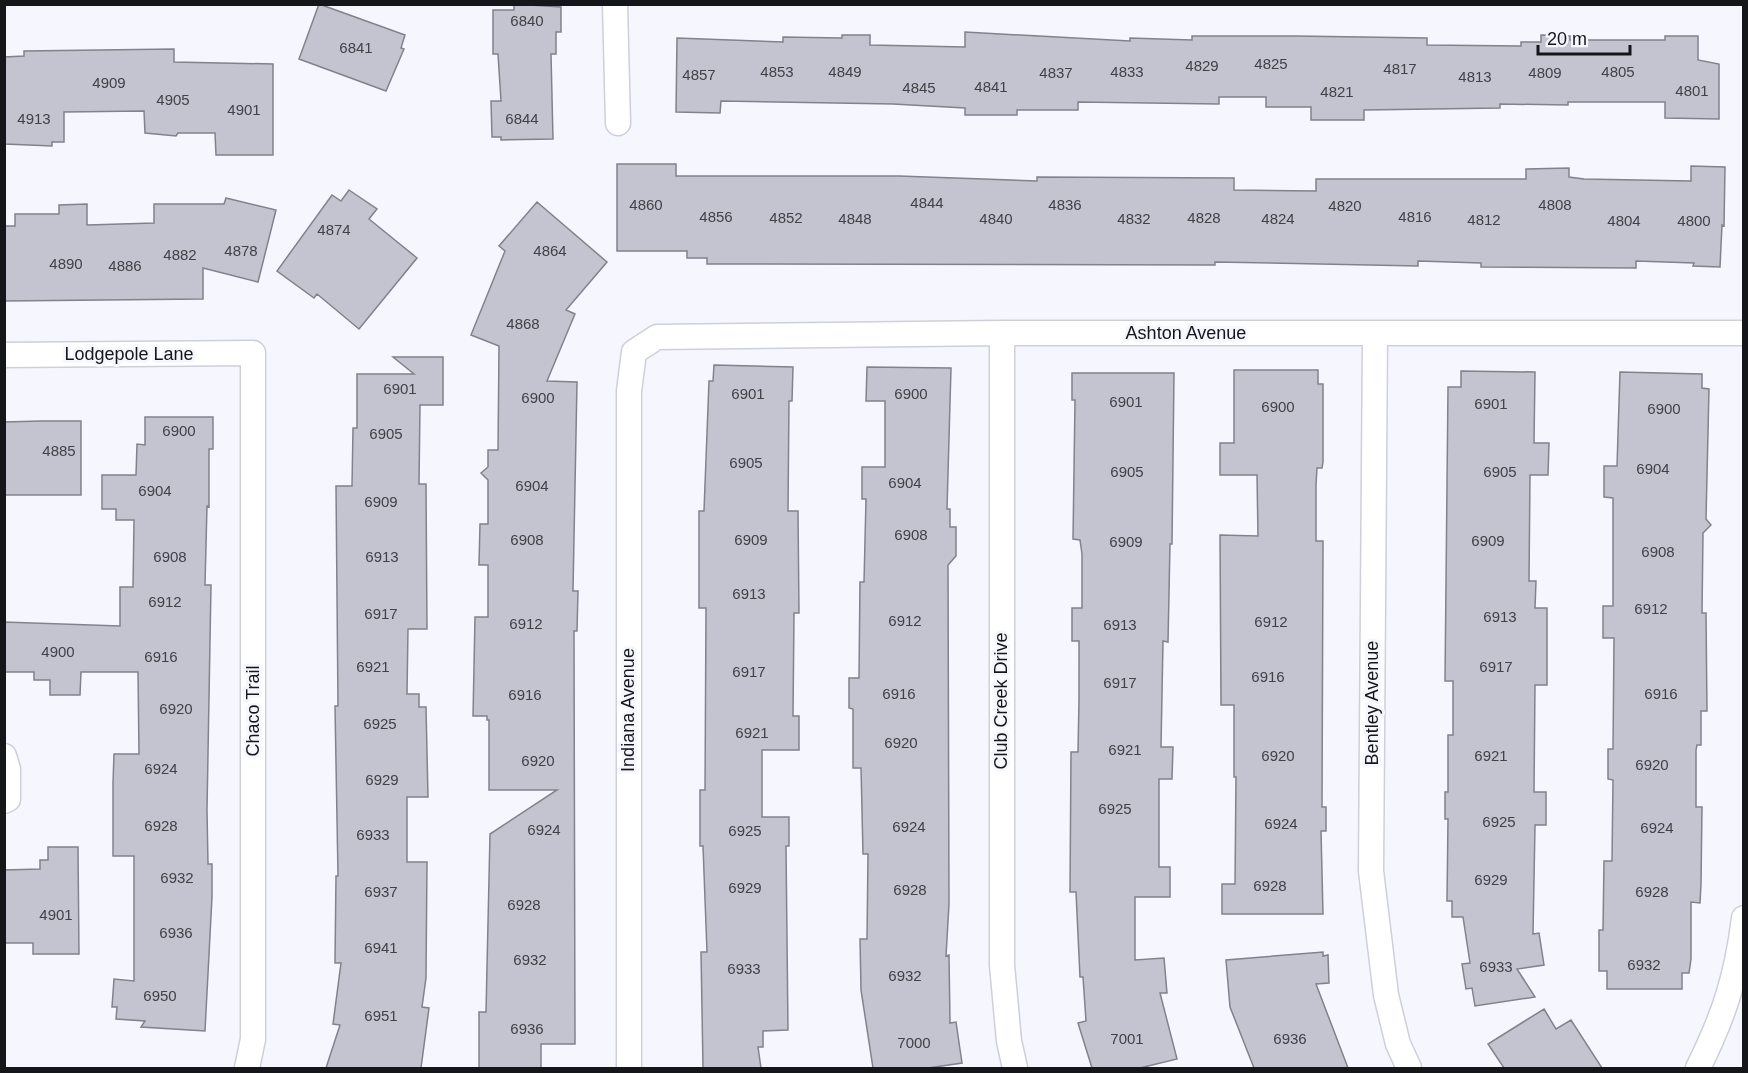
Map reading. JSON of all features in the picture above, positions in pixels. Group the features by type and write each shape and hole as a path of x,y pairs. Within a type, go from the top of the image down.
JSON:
{"street":[{"path":"615,4 618,123"},
{"name":"Ashton Avenue","path":"634,352 657,337 1002,333 1743,333"},
{"name":"Club Creek Drive","path":"1002,333 1002,965 1009,1041 1015,1068"},
{"name":"Bentley Avenue","path":"1375,333 1371,871 1386,995 1398,1044 1409,1068"},
{"name":"Indiana Avenue","path":"629,1068 629,391 634,352"},
{"name":"Lodgepole Lane","path":"4,355 253,353"},
{"name":"Chaco Trail","path":"247,1068 253,1039 253,353"},
{"path":"4,756 8,769 8,799 4,801"},
{"path":"1698,1068 1722,1019 1739,960 1743,918"}],"building":[{"path":"319,4 405,35 401,48 404,49 386,91 299,59"},
{"path":"514,4 561,7 561,32 556,32 556,54 551,54 553,139 501,140 501,137 492,137 491,101 501,101 498,54 493,54 493,10 514,10"},
{"path":"965,32 1130,41 1130,38 1192,40 1192,36 1427,38 1427,45 1521,46 1521,42 1541,42 1541,35 1570,36 1570,40 1665,40 1665,36 1698,36 1698,60 1719,64 1719,119 1665,118 1665,102 1568,102 1568,105 1500,104 1500,108 1364,110 1364,120 1311,120 1311,107 1266,107 1266,97 1219,97 1219,104 1078,102 1078,110 1017,110 1017,115 965,115 965,108 893,104 721,101 720,113 676,112 677,38 783,42 783,37 842,38 842,35 870,35 870,45 965,47"},
{"path":"174,49 174,62 273,64 273,155 216,155 215,133 178,133 176,136 145,133 144,111 64,112 64,142 52,142 52,146 5,144 4,57 24,56 24,51"},
{"path":"617,164 676,164 676,176 899,176 1037,181 1037,177 1234,178 1234,190 1316,191 1316,179 1526,179 1526,169 1569,168 1569,177 1584,179 1691,181 1691,166 1725,167 1724,226 1722,225 1720,267 1693,266 1694,263 1636,261 1636,268 1481,267 1481,263 1418,261 1418,266 1215,262 1215,265 707,264 707,258 687,258 687,251 617,251"},
{"path":"349,190 377,209 369,219 417,258 359,329 317,294 314,298 277,271 332,195 341,201"},
{"path":"226,198 276,210 258,282 203,268 203,299 4,301 4,226 15,226 15,214 59,214 59,205 87,204 87,225 154,223 154,204 224,204"},
{"path":"537,202 607,262 566,310 575,314 547,381 577,382 573,591 578,591 577,631 574,631 575,1044 541,1044 541,1068 479,1068 479,1012 486,1012 490,834 557,790 489,790 489,720 487,716 473,716 475,617 488,617 488,565 479,565 480,524 488,524 488,480 481,473 488,467 488,450 498,450 499,346 471,335 505,251 499,246"},
{"path":"393,357 443,357 443,405 420,405 419,484 426,484 427,629 408,629 407,694 419,694 419,707 426,707 428,797 407,797 407,862 427,862 426,978 422,1007 429,1008 421,1068 326,1068 340,1025 333,1024 341,963 335,963 336,876 338,876 335,706 338,706 336,486 352,486 353,428 357,428 357,374 414,374"},
{"path":"714,365 793,367 792,401 789,401 788,511 798,511 799,613 794,613 793,716 799,716 799,750 762,750 762,817 789,817 789,846 786,846 788,1030 763,1031 763,1047 758,1047 761,1068 703,1068 701,952 707,952 703,846 700,846 700,790 705,790 706,608 699,608 699,511 704,511 709,381 713,381"},
{"path":"867,367 951,368 947,509 950,509 950,527 956,527 956,556 948,565 949,904 946,956 949,955 950,1023 956,1022 962,1063 928,1068 873,1068 861,990 860,939 867,939 868,854 863,854 861,768 853,768 853,709 849,708 849,678 859,678 860,582 864,582 866,499 862,499 862,467 885,467 885,401 866,401"},
{"path":"1234,370 1318,370 1318,384 1323,384 1323,462 1322,468 1317,468 1316,541 1323,541 1322,807 1326,807 1326,831 1321,831 1323,914 1222,914 1222,884 1235,884 1236,777 1234,777 1234,705 1221,705 1220,535 1258,536 1257,475 1220,475 1220,443 1234,443"},
{"path":"1461,371 1535,372 1534,443 1549,443 1548,475 1530,475 1529,581 1536,581 1535,608 1547,608 1547,685 1535,685 1534,792 1546,792 1546,825 1535,825 1533,934 1539,933 1544,965 1517,969 1535,997 1475,1006 1472,988 1466,989 1462,964 1470,963 1463,917 1452,917 1452,901 1447,901 1448,819 1445,819 1445,792 1448,792 1448,735 1453,735 1453,681 1445,681 1448,387 1461,387"},
{"path":"1620,372 1702,374 1702,388 1709,389 1706,519 1711,525 1703,533 1702,613 1706,613 1707,711 1701,711 1701,745 1697,745 1696,750 1696,807 1702,807 1701,884 1700,903 1691,902 1691,959 1689,973 1682,973 1682,989 1607,989 1607,971 1599,971 1599,930 1603,930 1604,861 1612,861 1613,780 1608,779 1608,749 1613,749 1614,638 1603,638 1603,606 1613,606 1613,498 1604,497 1604,466 1617,466"},
{"path":"1072,373 1174,373 1172,544 1170,544 1168,642 1163,641 1161,747 1173,747 1172,779 1159,779 1159,867 1170,867 1170,897 1135,897 1135,960 1164,958 1167,993 1160,993 1177,1059 1140,1068 1092,1068 1078,1023 1086,1021 1083,977 1080,977 1076,892 1070,892 1071,752 1078,752 1079,699 1079,641 1072,641 1072,608 1082,608 1082,554 1080,540 1073,539 1075,400 1072,400"},
{"path":"145,417 213,417 213,449 209,449 205,585 211,585 207,810 208,864 212,864 212,897 205,1031 141,1027 145,1021 116,1019 117,1007 112,1007 114,979 134,981 134,856 113,856 113,783 114,754 139,754 138,672 81,672 80,695 50,695 50,680 34,680 34,672 4,672 4,622 120,626 120,587 133,587 134,520 116,520 116,509 102,509 102,475 136,475 137,444 145,445"},
{"path":"81,421 81,495 4,495 4,422"},
{"path":"48,847 78,847 79,954 33,954 33,943 4,943 4,870 40,869 40,860 48,860"},
{"path":"1323,952 1323,956 1328,955 1329,983 1316,984 1348,1068 1254,1068 1230,1007 1226,960"},
{"path":"1544,1009 1556,1029 1571,1020 1602,1068 1504,1068 1488,1044"}]}
